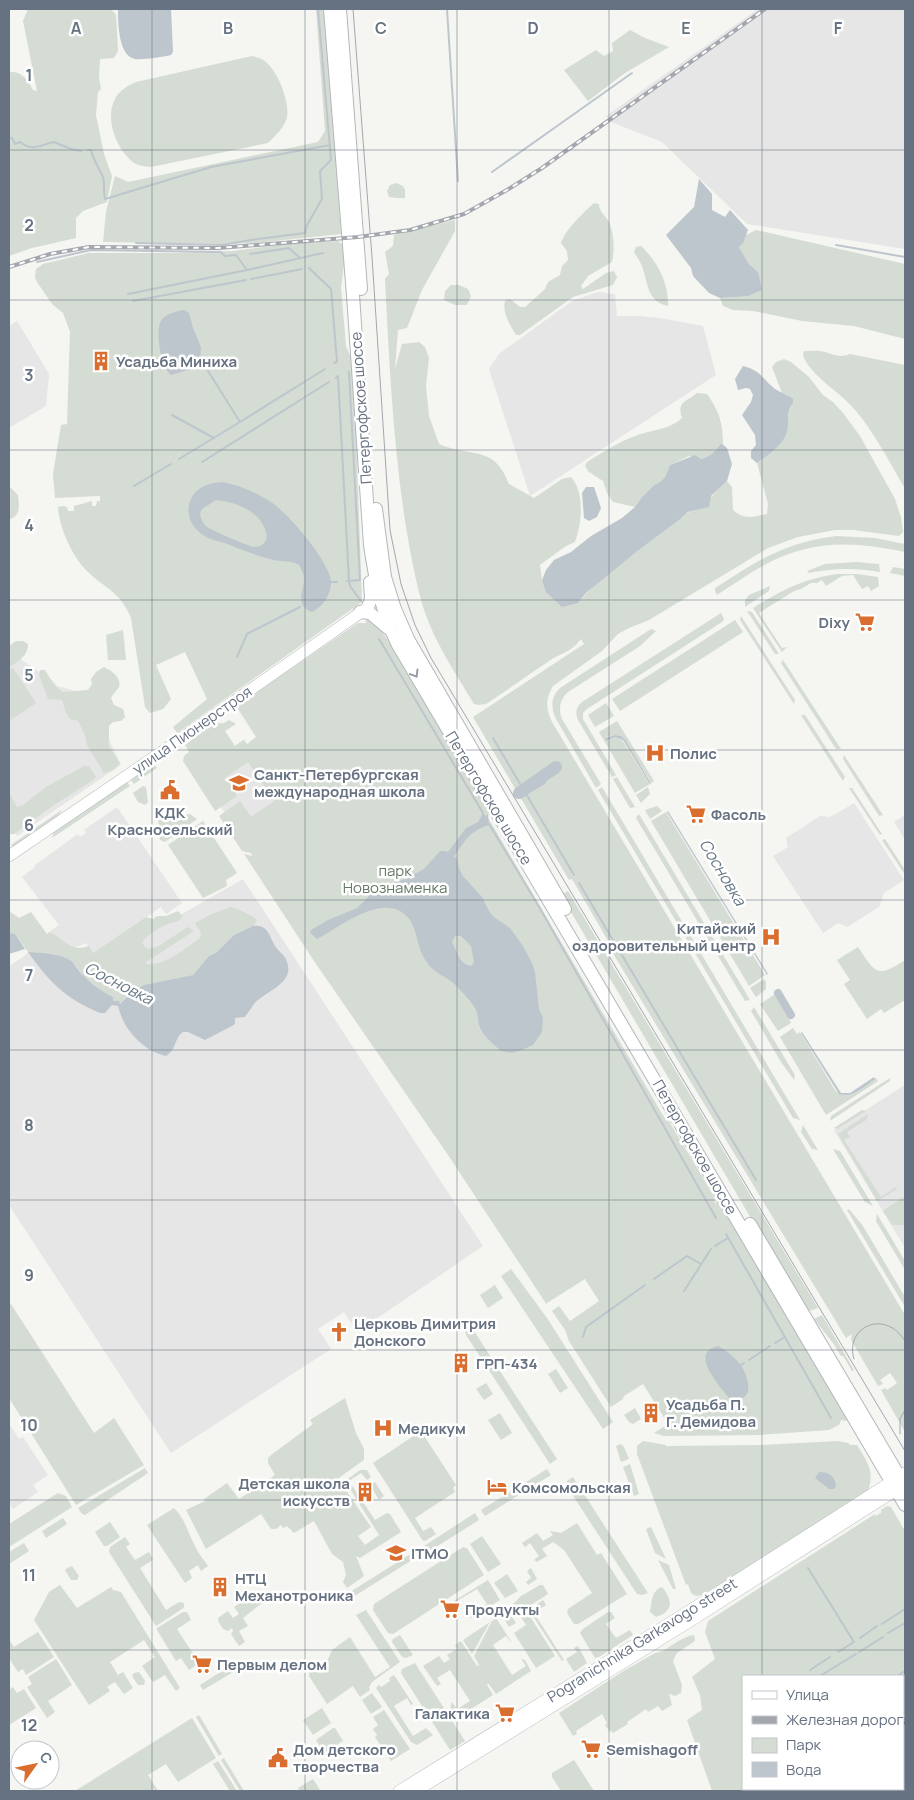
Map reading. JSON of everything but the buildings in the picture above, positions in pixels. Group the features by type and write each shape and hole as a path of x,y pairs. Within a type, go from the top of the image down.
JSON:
{"main road":[{"name":"Петергофское шоссе","path":"330,9 353,295 370,545 374,572 373,605 391,631 901,1482"},
{"name":"Петергофское шоссе","path":"340,9 377,514 386,578 398,615 417,655 901,1482 905,1505"},
{"path":"386,578 370,613 391,631"},
{"path":"373,605 398,615"}],"street":[{"name":"улица Пионерстроя","path":"9,856 373,605"},
{"path":"399,1791 901,1482"},
{"path":"416,1791 692,1620 901,1482"}],"shaded area":[{"path":"758,9 905,9 905,249 747,224 662,142 611,122 606,116"},
{"path":"598,292 615,294 617,316 660,318 703,326 716,375 530,496 489,369 499,354 572,301"},
{"path":"17,321 49,374 46,406 9,428 9,326"},
{"path":"20,659 53,681 57,686 87,694 121,765 17,836 9,823 9,666"},
{"name":"Санкт-Петербургская международная школа","path":"244,740 297,821 251,852 187,756 234,746"},
{"path":"854,803 904,880 884,893 879,907 847,927 838,923 823,933 773,856 788,847 786,838 820,816 829,817"},
{"path":"117,807 182,903 166,914 161,907 93,953 86,943 74,948 100,961 243,879 483,1246 357,1332 344,1312 318,1329 331,1349 171,1453 9,1205 9,966 23,957 47,934 65,942 49,932 59,925 22,877 35,865 78,834 80,837 86,833 84,830"},
{"path":"905,815 905,840 894,822"},
{"path":"905,1085 905,1248 834,1130"},
{"path":"9,1424 19,1439 23,1437 48,1475 33,1485 38,1492 13,1509 9,1503"}],"green space":[{"path":"28,9 111,9 116,15 118,51 114,58 100,59 99,78 101,89 98,92 96,115 104,154 112,176 107,202 83,211 76,218 76,238 32,248 9,256 9,72 21,74 33,90 37,91 23,21"},
{"path":"316,9 324,9 328,40 341,234 256,243 103,242 106,212 115,176 128,182 318,142 325,131"},
{"path":"630,30 669,47 625,73 588,101 564,70 596,50 604,56 613,51 612,43"},
{"path":"252,56 263,60 273,70 278,78 286,103 286,121 268,143 151,167 136,164 123,152 114,134 111,116 115,99 124,89 136,82"},
{"path":"396,183 403,186 405,198 389,197 387,191 390,185"},
{"path":"594,203 599,204 601,211 609,222 614,242 614,252 612,262 588,276 581,286 583,289 606,273 614,271 617,277 613,285 573,297 520,335 516,335 506,314 505,301 510,299 520,307 525,307 545,289 548,282 560,275 562,266 568,260 567,251 561,243 563,238 575,222"},
{"path":"455,220 455,231 422,290 407,328 398,330 395,369 402,344 419,342 425,347 429,358 426,386 429,416 439,444 489,457 503,471 509,484 534,498 562,479 571,477 579,491 581,508 581,517 575,542 566,546 540,565 542,580 578,603 616,567 686,514 700,508 727,481 732,487 733,510 741,515 753,517 767,514 768,504 757,463 776,448 786,433 788,415 793,403 788,395 782,393 772,367 776,362 784,359 791,362 809,377 823,395 843,413 860,436 895,499 901,517 903,532 899,536 853,530 835,530 798,537 768,548 649,620 618,634 602,651 553,686 547,704 552,722 905,1315 905,1432 881,1390 885,1388 887,1390 897,1383 890,1373 880,1380 883,1384 878,1386 851,1340 852,1334 846,1338 609,947 611,946 572,879 569,880 473,717 584,644 581,639 569,650 549,661 486,704 474,704 440,646 424,610 415,577 397,461 385,279 389,274 385,252 393,246 394,235"},
{"path":"756,230 905,264 905,339 854,326 802,321 753,311 733,310 723,306 720,298 735,297 758,272 749,264 739,247 746,235"},
{"path":"338,241 343,245 344,264 341,288 346,346 351,358 355,401 362,602 177,733 173,727 207,699 185,652 156,665 171,699 163,709 150,713 145,707 131,618 127,609 117,596 81,564 71,549 61,523 58,507 64,506 67,507 68,511 74,511 74,506 92,501 92,506 96,506 97,501 100,501 100,496 55,498 53,474 61,425 67,424 70,332 63,313 52,304 37,282 35,277 36,269 43,264 89,253 233,251 286,244"},
{"path":"641,246 653,259 661,274 667,290 668,306 661,304 649,291 642,266 634,252 636,247"},
{"path":"451,285 459,285 468,289 471,296 467,305 455,305 444,300 445,291"},
{"path":"804,351 820,351 840,356 850,354 905,365 905,487 863,420 850,404 812,370 803,355"},
{"path":"697,393 707,394 715,406 720,418 723,444 721,443 715,452 706,458 701,459 689,456 670,465 665,477 642,497 635,507 613,502 607,493 603,481 589,472 585,466 587,462 628,439 677,422 682,418 681,405"},
{"path":"9,486 18,495 19,507 16,516 9,520"},
{"path":"836,536 875,538 905,544 905,552 867,546 830,545 813,547 777,559 754,571 717,595 715,591 715,588 772,554 801,543"},
{"path":"856,562 879,564 880,572 854,569 836,569 809,573 807,571 825,564"},
{"path":"893,567 905,569 905,576 890,573"},
{"path":"837,574 857,574 878,577 879,586 871,591 868,586 862,589 853,575 842,576 826,586 822,580 794,591 759,613 782,648 787,647 782,652 753,608 793,586"},
{"path":"770,586 769,591 745,607 745,600 749,595"},
{"path":"747,611 752,612 779,654 775,654"},
{"path":"721,613 724,619 722,622 583,713 583,719 616,775 612,777 578,720 576,713 578,706"},
{"path":"741,616 795,700 794,704 740,620"},
{"name":"парк Новознаменка","path":"366,619 375,621 415,681 492,812 487,816 664,1117 667,1118 714,1196 715,1204 719,1197 849,1421 841,1420 839,1425 829,1430 759,1435 664,1436 654,1433 668,1424 643,1384 611,1407 552,1311 559,1306 570,1321 599,1301 585,1279 547,1303 547,1305 446,1152 314,961 244,854 252,856 251,853 242,851 219,816 240,801 251,817 274,801 248,762 226,777 237,796 215,811 183,761 184,756 189,752 185,745 212,724 224,723 229,720 236,724 225,731 235,746 245,739 247,744 256,737 236,706 358,623 366,623"},
{"path":"735,620 743,632 620,711 612,699"},
{"path":"651,629 656,631 640,646 568,692 560,704 562,719 601,784 596,788 555,717 552,705 553,698 560,688"},
{"path":"123,630 126,660 108,660 106,635"},
{"path":"16,641 23,641 28,644 28,648 22,658 9,667 9,646"},
{"path":"783,660 841,749 836,749 781,663"},
{"path":"104,667 115,674 119,680 119,687 111,698 114,705 123,709 125,717 121,721 113,722 109,726 109,747 120,763 113,770 104,773 87,745 85,735 78,721 70,719 62,700 48,699 39,675 40,670 45,670 54,685 63,692 88,690 92,684 91,679 96,672"},
{"path":"13,668 36,703 9,721 9,671"},
{"path":"606,703 614,716 595,727 588,715"},
{"path":"801,715 805,715 845,777 843,781"},
{"path":"617,721 654,781 652,783 621,736 606,737 608,741 615,737 622,740 650,784 635,793 599,732"},
{"path":"844,755 883,815 879,816 843,759"},
{"path":"154,764 157,768 134,784 131,780"},
{"path":"84,766 89,766 96,777 93,780 14,834 9,834 9,793 17,807 23,805 46,787"},
{"path":"617,777 635,807 630,808 613,779"},
{"path":"127,782 130,786 52,838 54,832"},
{"path":"143,786 146,787 148,802 145,805 138,802 133,793"},
{"path":"602,787 800,1120 793,1118 598,790"},
{"path":"648,787 650,794 641,803 636,795"},
{"path":"849,788 852,788 882,834 880,835"},
{"path":"657,806 662,811 650,819 645,810"},
{"path":"63,809 56,818 13,847 11,845"},
{"path":"174,811 182,816 190,814 197,819 165,842 160,840 158,819 166,812"},
{"path":"666,812 765,975 749,986 651,821"},
{"path":"639,814 750,1000 745,1001 636,818"},
{"path":"203,821 237,873 226,880 227,886 203,898 168,845"},
{"path":"885,839 905,870 905,875 882,840"},
{"path":"568,891 818,1308 806,1312 561,895"},
{"path":"231,907 255,918 257,920 253,926 234,935 216,953 209,956 193,975 144,985 132,992 119,1004 112,1001 113,997 99,989 82,975 76,965 55,954 28,952 15,934 9,934 9,911 19,918 31,912 47,934 49,932 76,948 89,946 93,953 146,917 153,919 157,916 166,916 178,911 183,916 181,918 155,931 142,943 147,949 157,947 188,927 194,931 146,962 147,964 153,964 175,956 200,938 201,933 195,923"},
{"path":"858,947 873,968 877,970 888,970 905,960 905,1000 884,1013 881,1009 867,1019 844,984 850,980 837,960"},
{"path":"764,979 766,989 756,997 750,988"},
{"path":"777,993 791,1015 788,1017 791,1023 778,1031 760,1004"},
{"path":"754,1007 795,1075 794,1080 781,1062 751,1011"},
{"path":"793,1028 797,1034 800,1032 835,1090 840,1094 851,1095 876,1078 878,1081 826,1115 780,1037"},
{"path":"890,1078 890,1081 830,1121 831,1116"},
{"path":"862,1110 866,1111 837,1129 834,1128"},
{"path":"868,1114 866,1120 847,1132 850,1137 844,1140 881,1197 896,1187 897,1189 877,1201 838,1134"},
{"path":"803,1125 818,1150 812,1149 801,1132"},
{"path":"833,1149 840,1151 873,1206 865,1202"},
{"path":"903,1197 905,1202 905,1225 892,1225 883,1211"},
{"path":"849,1209 863,1226 905,1297 905,1307 847,1210"},
{"path":"877,1214 905,1261 905,1270 876,1221"},
{"path":"511,1269 547,1318 613,1422 603,1429 501,1276"},
{"path":"495,1285 503,1298 488,1308 480,1295"},
{"path":"9,1301 94,1433 114,1418 144,1465 76,1505 9,1398"},
{"path":"822,1315 854,1370 852,1371 843,1356 841,1356 814,1319"},
{"path":"485,1322 474,1331 557,1459 550,1464 466,1335 464,1326"},
{"path":"556,1369 568,1388 560,1393 548,1374"},
{"path":"486,1383 493,1394 484,1400 476,1389"},
{"path":"345,1398 356,1433 364,1449 364,1460 340,1477 339,1480 371,1527 358,1536 365,1545 379,1535 345,1481 360,1470 367,1470 371,1477 367,1480 361,1473 349,1481 375,1520 387,1513 390,1514 401,1532 360,1558 356,1556 364,1576 347,1588 343,1582 346,1575 343,1562 332,1554 314,1521 294,1533 287,1526 283,1528 281,1525 276,1529 271,1529 261,1514 206,1549 186,1510 205,1501 204,1499 227,1483 239,1499 275,1475 268,1463 268,1458 313,1424 310,1420"},
{"path":"635,1408 641,1419 633,1424 624,1415"},
{"path":"500,1413 512,1433 501,1440 488,1420"},
{"path":"421,1431 456,1485 453,1488 455,1492 415,1518 423,1531 431,1527 436,1534 425,1541 423,1541 373,1463"},
{"path":"643,1441 666,1445 667,1447 838,1441 857,1445 869,1466 870,1484 868,1491 738,1574 702,1595 696,1596 691,1593 688,1584 686,1585 637,1454 637,1446"},
{"path":"621,1444 629,1459 621,1462 616,1446"},
{"path":"630,1464 639,1494 634,1496 623,1467"},
{"path":"145,1468 148,1473 85,1515 78,1508"},
{"path":"547,1469 551,1475 485,1516 481,1510"},
{"path":"573,1477 648,1593 637,1594 566,1485 567,1481"},
{"path":"375,1482 384,1496 379,1500 370,1485"},
{"path":"58,1493 66,1496 72,1507 9,1547 9,1524"},
{"path":"887,1506 891,1507 905,1531 905,1791 712,1791 687,1720 702,1710 700,1695 692,1677 715,1659 705,1632 708,1621 875,1514 875,1516 881,1513 881,1510"},
{"path":"174,1508 186,1526 196,1549 208,1566 201,1571 198,1565 189,1571 192,1578 185,1583 147,1525"},
{"path":"475,1513 479,1520 428,1552 424,1546"},
{"path":"63,1518 67,1524 46,1538 42,1531"},
{"path":"110,1522 120,1537 104,1546 95,1532"},
{"path":"577,1523 597,1555 601,1553 627,1594 578,1624 574,1624 567,1613 568,1609 592,1593 564,1550 553,1542 542,1549 547,1556 537,1562 534,1560 539,1556 530,1543 525,1547 522,1543 537,1533 543,1541 553,1535 550,1531 561,1533"},
{"path":"651,1527 666,1559 655,1553 646,1529"},
{"path":"482,1536 501,1564 488,1572 470,1544"},
{"path":"125,1537 130,1544 126,1547 135,1560 149,1552 153,1560 140,1568 166,1610 179,1602 184,1603 182,1609 156,1626 109,1552 110,1547"},
{"path":"24,1543 29,1551 9,1564 9,1552"},
{"path":"463,1547 467,1548 484,1575 393,1634 388,1633 373,1610 374,1604"},
{"path":"417,1550 420,1555 353,1597 350,1592"},
{"path":"658,1560 669,1565 676,1589 673,1589"},
{"path":"72,1566 79,1576 77,1580 71,1580 65,1570"},
{"path":"531,1568 537,1579 528,1585 526,1582 531,1578 527,1571"},
{"path":"507,1574 518,1591 505,1598 494,1583"},
{"path":"488,1580 500,1600 471,1618 468,1616 487,1604 477,1589 454,1601"},
{"path":"60,1585 77,1608 111,1587 113,1590 121,1592 180,1688 176,1691 165,1675 153,1682 142,1666 155,1657 144,1640 110,1662 118,1675 123,1672 133,1688 124,1694 115,1682 107,1687 110,1691 89,1705 34,1620 49,1592"},
{"path":"543,1585 548,1594 526,1610 555,1656 536,1668 514,1633 526,1625 513,1604 521,1596"},
{"path":"662,1587 670,1600 670,1604 666,1611 656,1617 650,1612 652,1601 656,1591"},
{"path":"261,1596 265,1598 262,1603 243,1618 248,1626 239,1631 245,1642 239,1646 231,1634 232,1628 228,1631 223,1629 218,1618 228,1611 233,1618 239,1614 234,1607 242,1602"},
{"path":"543,1600 546,1605 534,1613 564,1660 562,1661 529,1610"},
{"path":"366,1610 400,1662 372,1682 369,1687 370,1690 360,1697 353,1686 327,1704 309,1676 310,1670 328,1659 332,1650 350,1637 375,1677 390,1667 356,1615"},
{"path":"508,1611 516,1623 509,1627 502,1616"},
{"path":"183,1612 187,1612 191,1620 177,1629 199,1663 189,1670 181,1658 176,1661 157,1630 157,1628"},
{"path":"608,1612 611,1612 615,1618 606,1624 616,1638 630,1630 633,1635 595,1658 580,1633"},
{"path":"496,1618 511,1642 506,1636 493,1645 512,1675 526,1666 521,1659 525,1660 531,1671 496,1694 488,1683 487,1685 493,1695 457,1716 450,1708 452,1702 457,1709 470,1701 450,1670 437,1678 441,1684 437,1686 423,1666 439,1656 444,1663 450,1659 447,1655 457,1649 455,1645 461,1641 477,1666 479,1665 474,1656 492,1621"},
{"path":"490,1622 472,1654 463,1640"},
{"path":"38,1632 54,1657 26,1675 23,1669 18,1672 9,1658 9,1639 14,1647"},
{"path":"400,1635 413,1655 406,1658 402,1657 392,1642 393,1639"},
{"path":"694,1635 695,1641 677,1653 673,1661 682,1685 681,1693 675,1696 669,1694 672,1705 662,1711 658,1706 648,1712 646,1709 627,1722 628,1724 613,1733 605,1725 607,1723 602,1714 576,1731 577,1734 573,1736 559,1713 622,1672 688,1636"},
{"path":"578,1646 587,1663 574,1672 566,1659 577,1652 574,1648"},
{"path":"56,1659 72,1685 48,1701 55,1712 47,1718 27,1687 32,1684 28,1677"},
{"path":"241,1659 245,1665 203,1690 200,1685"},
{"path":"415,1663 465,1741 450,1750 401,1673 402,1669"},
{"path":"139,1672 145,1681 144,1685 138,1685 132,1676 134,1673"},
{"path":"394,1675 413,1704 411,1705 407,1698 394,1706 413,1736 426,1728 433,1735 417,1745 411,1742 376,1688 390,1681 389,1678"},
{"path":"13,1687 17,1693 24,1689 36,1708 9,1725 9,1690"},
{"path":"372,1693 382,1707 371,1714 362,1700"},
{"path":"322,1708 331,1723 313,1735 303,1720"},
{"path":"384,1710 410,1749 391,1761 375,1737 377,1735 373,1729 378,1725 373,1717"},
{"path":"199,1715 222,1754 219,1756 196,1717"},
{"path":"192,1718 216,1758 178,1782 166,1764 148,1775 158,1791 154,1789 150,1791 75,1791"},
{"path":"335,1728 343,1741 324,1753 316,1740"},
{"path":"224,1758 244,1791 240,1791 221,1760"},
{"path":"574,1760 594,1791 561,1791 552,1777 552,1773"},
{"path":"218,1761 237,1791 230,1791 213,1764"},
{"path":"313,1779 320,1790 300,1791 298,1788"}],"water":[{"path":"118,9 171,9 173,52 171,55 144,59 129,57 120,38"},
{"path":"699,179 712,194 712,210 725,217 730,210 748,230 743,243 739,247 749,264 758,272 762,290 748,296 720,298 709,293 693,276 691,268 666,235 694,207"},
{"path":"184,310 189,313 201,347 200,363 195,368 171,375 164,364 160,348 160,324 167,315"},
{"path":"743,366 758,373 775,389 793,399 788,414 788,427 785,436 775,450 757,463 751,458 751,451 756,445 755,435 742,415 751,402 753,395 750,389 738,390 735,379"},
{"path":"721,443 727,448 732,464 727,481 711,496 709,507 688,512 586,593 578,603 562,607 546,592 542,580 546,570 554,560 571,552 591,536 622,518 635,507 654,485 665,477 670,465 695,455 701,459 707,457"},
{"path":"222,482 241,487 271,502 287,516 316,550 329,572 331,586 323,603 316,610 312,612 303,606 301,598 304,578 303,572 296,563 267,558 211,539 197,531 191,521 188,509 192,497 201,488 209,484","holes":["216,500 239,505 253,513 263,525 266,533 266,539 263,544 257,547 250,546 206,526 200,514 202,509"]},
{"path":"586,487 594,487 601,508 597,517 589,521 584,518 582,493"},
{"path":"615,735 621,736 625,740 650,784 623,740 615,737 607,741 605,738"},
{"path":"556,768 559,773 526,795 523,790 541,780 542,777 545,779 556,772"},
{"path":"667,812 768,974 767,975"},
{"path":"483,813 486,816 488,814 489,825 477,830 468,837 454,857 457,858 463,876 482,897 489,911 494,917 510,928 523,946 535,972 539,1009 543,1018 542,1032 533,1045 512,1053 501,1051 488,1039 480,1029 477,1012 470,1001 454,984 427,963 421,952 410,920 400,911 389,908 364,913 350,919 317,939 310,933 311,930 328,920 357,908 372,893 384,885 403,880 424,869 440,851 448,852 466,828 478,822","holes":["455,936 461,936 471,946 474,962 471,966 461,960 452,942"]},
{"path":"253,926 264,928 275,946 285,957 288,970 283,982 259,999 245,1017 235,1018 235,1024 205,1040 188,1032 183,1032 178,1037 170,1053 166,1056 150,1049 135,1038 124,1023 118,1006 112,1005 105,1013 100,1013 77,1002 51,981 28,952 54,954 68,959 90,982 113,997 113,1001 119,1001 120,1004 132,992 144,985 193,975 209,956 216,953 234,935"},
{"path":"9,933 15,934 25,949 9,954"},
{"path":"802,1032 841,1093 850,1093 874,1077 875,1079 854,1093 849,1095 839,1094"},
{"path":"718,1346 740,1364 745,1373 748,1390 747,1395 743,1398 729,1398 709,1370 706,1355 709,1349"},
{"path":"819,1472 833,1477 836,1486 834,1489 829,1489 815,1478"}],"waterway":[{"path":"136,243 222,245 305,233 307,225 322,199 320,171 331,160 318,9"},
{"path":"447,9 458,181"},
{"path":"492,172 632,73"},
{"path":"9,138 12,138 15,144 20,142 28,147 36,147 54,142 81,151"},
{"path":"88,150 91,150 103,177 105,199 211,167 330,145"},
{"path":"836,245 905,257"},
{"path":"250,254 289,248 300,258"},
{"path":"37,262 91,250 221,252 225,256 236,255 247,270"},
{"path":"128,294 323,253"},
{"path":"309,268 331,289 337,362 334,363"},
{"path":"251,279 302,269"},
{"path":"133,301 246,280"},
{"path":"200,363 204,364"},
{"path":"208,371 240,422 325,369"},
{"path":"347,581 360,580 349,372"},
{"path":"336,378 338,376 349,581 350,586 361,601"},
{"path":"202,462 329,382"},
{"path":"172,415 214,438"},
{"path":"179,459 240,422"},
{"path":"134,486 171,464"},
{"path":"331,582 337,582"},
{"path":"237,657 247,634 300,607"},
{"path":"379,639 483,813"},
{"path":"493,738 574,875"},
{"name":"Сосновка","path":"519,793 556,767"},
{"path":"489,824 538,905 716,1218"},
{"path":"579,883 756,1180"},
{"name":"Сосновка","path":"778,993 791,1015"},
{"path":"726,1234 831,1418"},
{"path":"715,1246 728,1238"},
{"path":"684,1291 711,1249"},
{"path":"654,1279 687,1256 701,1264"},
{"path":"583,1337 586,1327 645,1285"},
{"path":"775,1343 785,1337"},
{"path":"749,1360 770,1346"},
{"path":"808,1568 854,1642 838,1652"},
{"path":"882,1624 905,1609"},
{"path":"888,1633 905,1623"},
{"path":"860,1638 877,1626"},
{"path":"859,1652 883,1637"},
{"path":"822,1675 856,1654"},
{"path":"810,1670 830,1657"},
{"path":"899,1675 905,1671"}],"tram line":[{"path":"353,9 390,530 401,584 415,625 431,658 905,1451"},
{"path":"854,1359 852,1348 855,1338 860,1331 868,1326 877,1324 887,1325 897,1331 905,1341"},
{"path":"900,1434 900,1419 905,1410"}],"railway":[{"path":"9,267 50,254 89,247 218,248 358,237 410,230 464,214 542,168 765,9"}],"place":[{"name":"Усадьба Миниха","path":"101,361"},
{"name":"Dixy","path":"865,622"},
{"name":"Полис","path":"655,753"},
{"name":"Санкт-Петербургская международная школа","path":"239,783"},
{"name":"КДК Красносельский","path":"170,790"},
{"name":"Фасоль","path":"696,814"},
{"name":"Китайский оздоровительный центр","path":"771,937"},
{"name":"Церковь Димитрия Донского","path":"339,1332"},
{"name":"ГРП-434","path":"461,1363"},
{"name":"Усадьба П. Г. Демидова","path":"651,1413"},
{"name":"Медикум","path":"383,1428"},
{"name":"Комсомольская","path":"497,1487"},
{"name":"Детская школа искусств","path":"365,1492"},
{"name":"ITMO","path":"396,1553"},
{"name":"НТЦ Механотроника","path":"220,1587"},
{"name":"Продукты","path":"450,1609"},
{"name":"Первым делом","path":"202,1664"},
{"name":"Галактика","path":"505,1713"},
{"name":"Semishagoff","path":"591,1749"},
{"name":"Дом детского творчества","path":"278,1758"}]}
